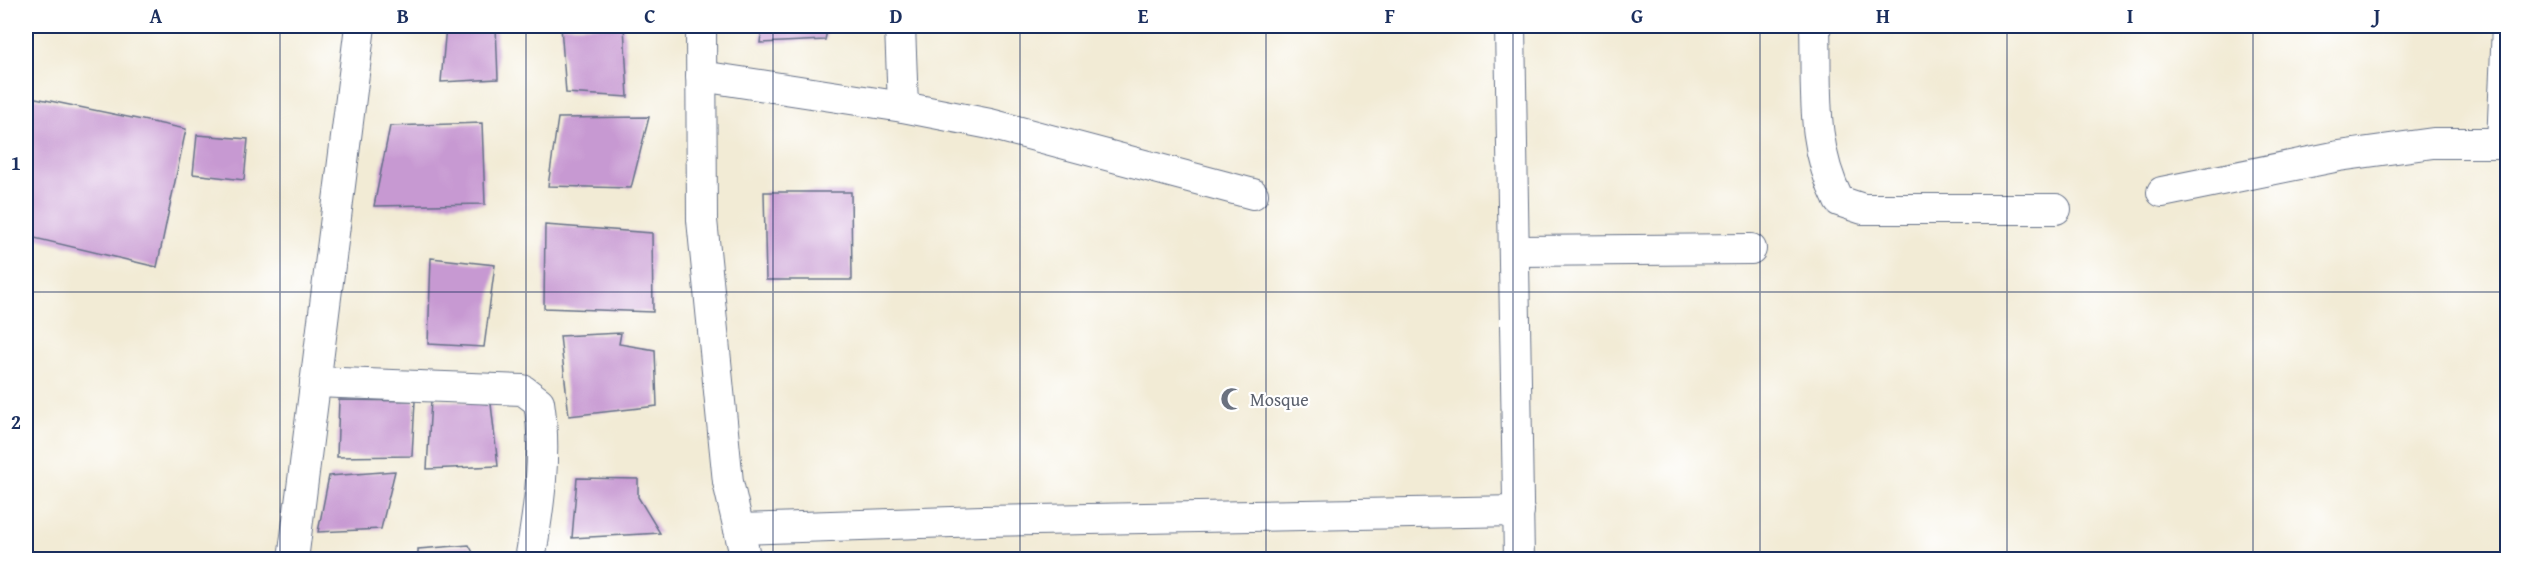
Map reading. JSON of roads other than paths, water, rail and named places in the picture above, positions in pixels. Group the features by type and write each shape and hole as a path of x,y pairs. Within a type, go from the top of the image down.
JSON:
{"street":[{"path":"292,560 360,26"},
{"path":"701,26 702,220 728,482 746,560"},
{"path":"900,26 903,107"},
{"path":"1510,26 1519,560"},
{"path":"1815,26 1818,141 1827,177 1839,201 1863,209 2056,209"},
{"path":"2162,192 2339,156 2433,143 2505,143 2507,26"},
{"path":"701,76 903,107 990,124 1253,194"},
{"path":"1515,251 1751,249"},
{"path":"315,382 523,390 539,402 543,426 539,500 530,560"},
{"path":"739,529 994,521 1519,511"}],"place":[{"name":"Mosque","path":"1232,399"}]}
